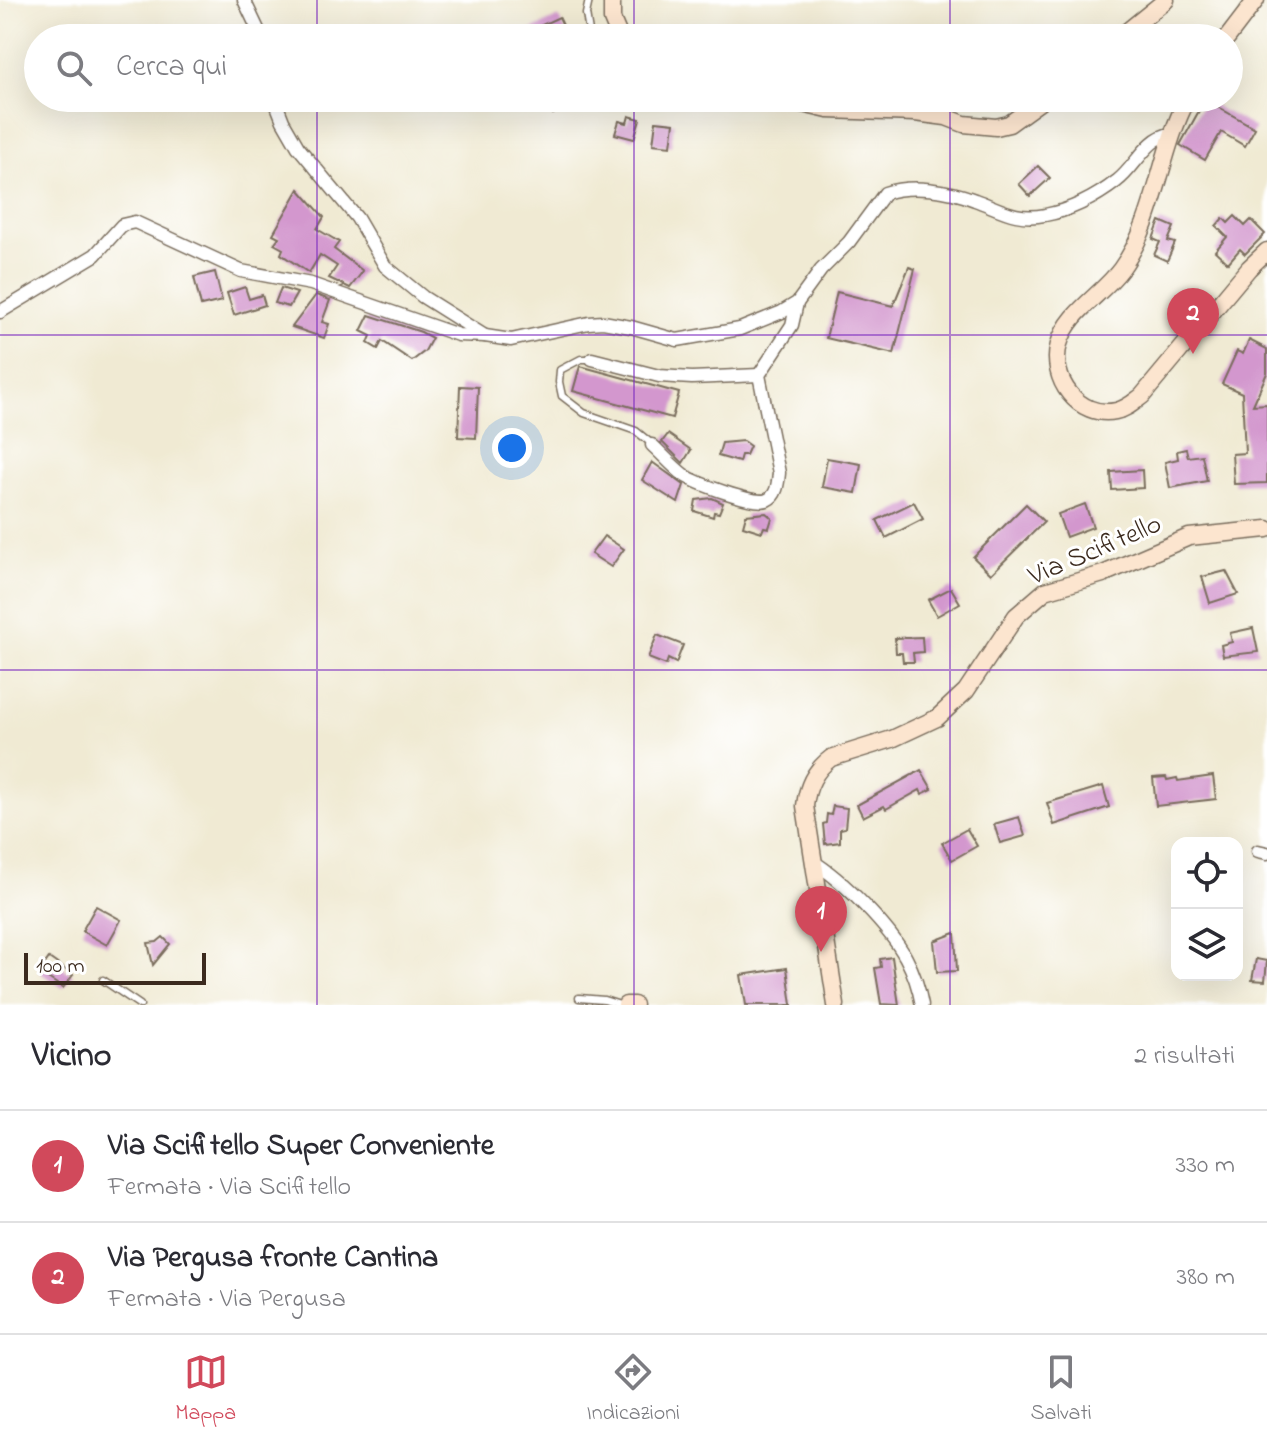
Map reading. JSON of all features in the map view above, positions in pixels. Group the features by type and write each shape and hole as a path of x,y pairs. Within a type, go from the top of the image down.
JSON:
{"main road":[{"path":"612,0 614,24"},
{"path":"1136,24 1166,0"},
{"path":"1238,24 1256,0"},
{"path":"886,112 946,117 964,124 996,127 1009,124 1026,112"},
{"path":"1181,112 1171,134 1145,223 1132,252 1120,271 1065,327 1056,357 1063,386 1087,408 1114,411 1128,407 1169,366 1249,268 1267,251"},
{"path":"1249,268 1267,261"},
{"name":"Via Scifitello","path":"836,1005 805,806 809,787 822,764 849,751 906,734 937,718 966,691 1016,616 1035,597 1062,585 1103,574 1189,537 1267,529"},
{"path":"626,1005 634,1005"}],"street":[{"path":"244,0 255,24"},
{"path":"279,112 298,147 357,218 385,266 423,297 485,336"},
{"path":"0,312 95,255 122,225 135,222 241,271 311,284 458,335 511,340 603,322 667,339 689,339 740,329 797,303 821,270 849,242 885,193 909,189 943,192 971,198 1009,215 1033,218 1074,207 1097,195 1130,170 1161,135 1171,134"},
{"path":"652,445 685,476 738,496 763,501 771,498 778,487 779,473 759,375 792,325 797,303"},
{"path":"592,359 659,376 759,375"},
{"path":"812,861 841,882 894,939 912,970 922,1005"}],"lane":[{"path":"588,24 589,0"},
{"path":"592,359 581,359 560,370 562,396 584,413 636,431 652,445"},
{"path":"103,980 140,1005"},
{"path":"579,998 620,1005"}],"building":[{"path":"559,17 562,24 544,24"},
{"path":"1198,112 1226,112 1255,128 1245,146 1221,132 1205,160 1180,145"},
{"path":"629,116 640,119 634,139 615,134 619,121 627,123"},
{"path":"656,121 674,123 671,146 653,144"},
{"path":"1038,166 1050,178 1030,196 1019,184"},
{"path":"299,189 324,217 317,229 339,242 334,249 363,271 350,288 329,278 337,266 320,255 309,273 281,254 283,249 274,244 279,237 273,234"},
{"path":"1235,216 1245,226 1251,220 1265,234 1245,254 1240,249 1228,263 1215,251 1227,237 1216,226 1223,218 1228,223"},
{"path":"1160,221 1174,227 1168,241 1175,243 1167,261 1154,255 1160,242 1153,239"},
{"path":"909,267 915,269 894,354 826,338 837,292 893,306"},
{"path":"215,272 222,301 201,306 194,277"},
{"path":"245,287 249,299 262,295 265,305 234,315 227,293"},
{"path":"281,288 297,293 289,307 275,303"},
{"path":"316,295 330,300 322,322 329,324 324,338 292,327"},
{"path":"369,315 432,338 425,351 412,361 382,341 378,349 368,343 371,336 361,331"},
{"path":"1249,340 1267,349 1267,373 1253,405 1267,404 1267,483 1234,484 1232,454 1245,453 1242,393 1222,384 1237,351 1243,354"},
{"path":"580,366 679,393 672,418 573,391"},
{"path":"460,386 478,387 476,438 458,437"},
{"path":"668,434 691,450 683,463 662,442"},
{"path":"743,441 750,446 739,462 718,456 722,443"},
{"path":"1186,449 1188,457 1202,455 1207,481 1170,488 1165,462 1178,459 1177,451"},
{"path":"827,458 861,464 856,493 822,487"},
{"path":"652,462 684,485 678,503 642,480"},
{"path":"1142,470 1143,488 1112,490 1111,472"},
{"path":"712,498 723,503 719,513 714,512 713,517 694,511 696,500"},
{"path":"914,502 923,519 886,538 877,520"},
{"path":"1026,504 1044,522 991,574 973,557"},
{"path":"1085,504 1093,527 1066,537 1058,514"},
{"path":"766,513 772,518 769,528 764,527 762,532 743,526 746,515"},
{"path":"604,536 624,549 611,567 591,554"},
{"path":"1226,571 1238,594 1210,603 1202,577"},
{"path":"951,588 960,603 937,616 928,600"},
{"path":"1253,628 1258,652 1223,656 1221,645 1232,642 1230,633"},
{"path":"657,635 683,645 676,663 668,659 666,665 648,658"},
{"path":"922,637 923,652 913,653 914,662 903,662 902,653 896,653 895,638"},
{"path":"921,770 932,789 922,794 920,790 886,809 884,806 863,817 857,805"},
{"path":"1213,776 1216,799 1156,806 1153,778 1177,778 1178,781"},
{"path":"1103,786 1109,807 1054,825 1047,803"},
{"path":"833,806 847,808 845,828 840,829 840,842 825,844 823,824 826,823 827,814 831,815"},
{"path":"1019,817 1025,836 1000,843 994,824"},
{"path":"967,829 977,846 952,860 942,843"},
{"path":"96,906 121,920 107,945 82,931"},
{"path":"955,933 957,971 937,972 934,941"},
{"path":"163,937 170,944 153,965 148,943 157,942"},
{"path":"892,957 899,1005 881,1004 875,968 881,967 880,959"},
{"path":"49,958 73,975 63,988 39,972"},
{"path":"1256,959 1267,961 1265,981 1252,980"},
{"path":"787,968 792,1005 746,1005 741,975"}],"place":[{"name":"Via Pergusa fronte Cantina","path":"1193,354"},
{"name":"Via Scifitello Super Conveniente","path":"821,952"}]}
